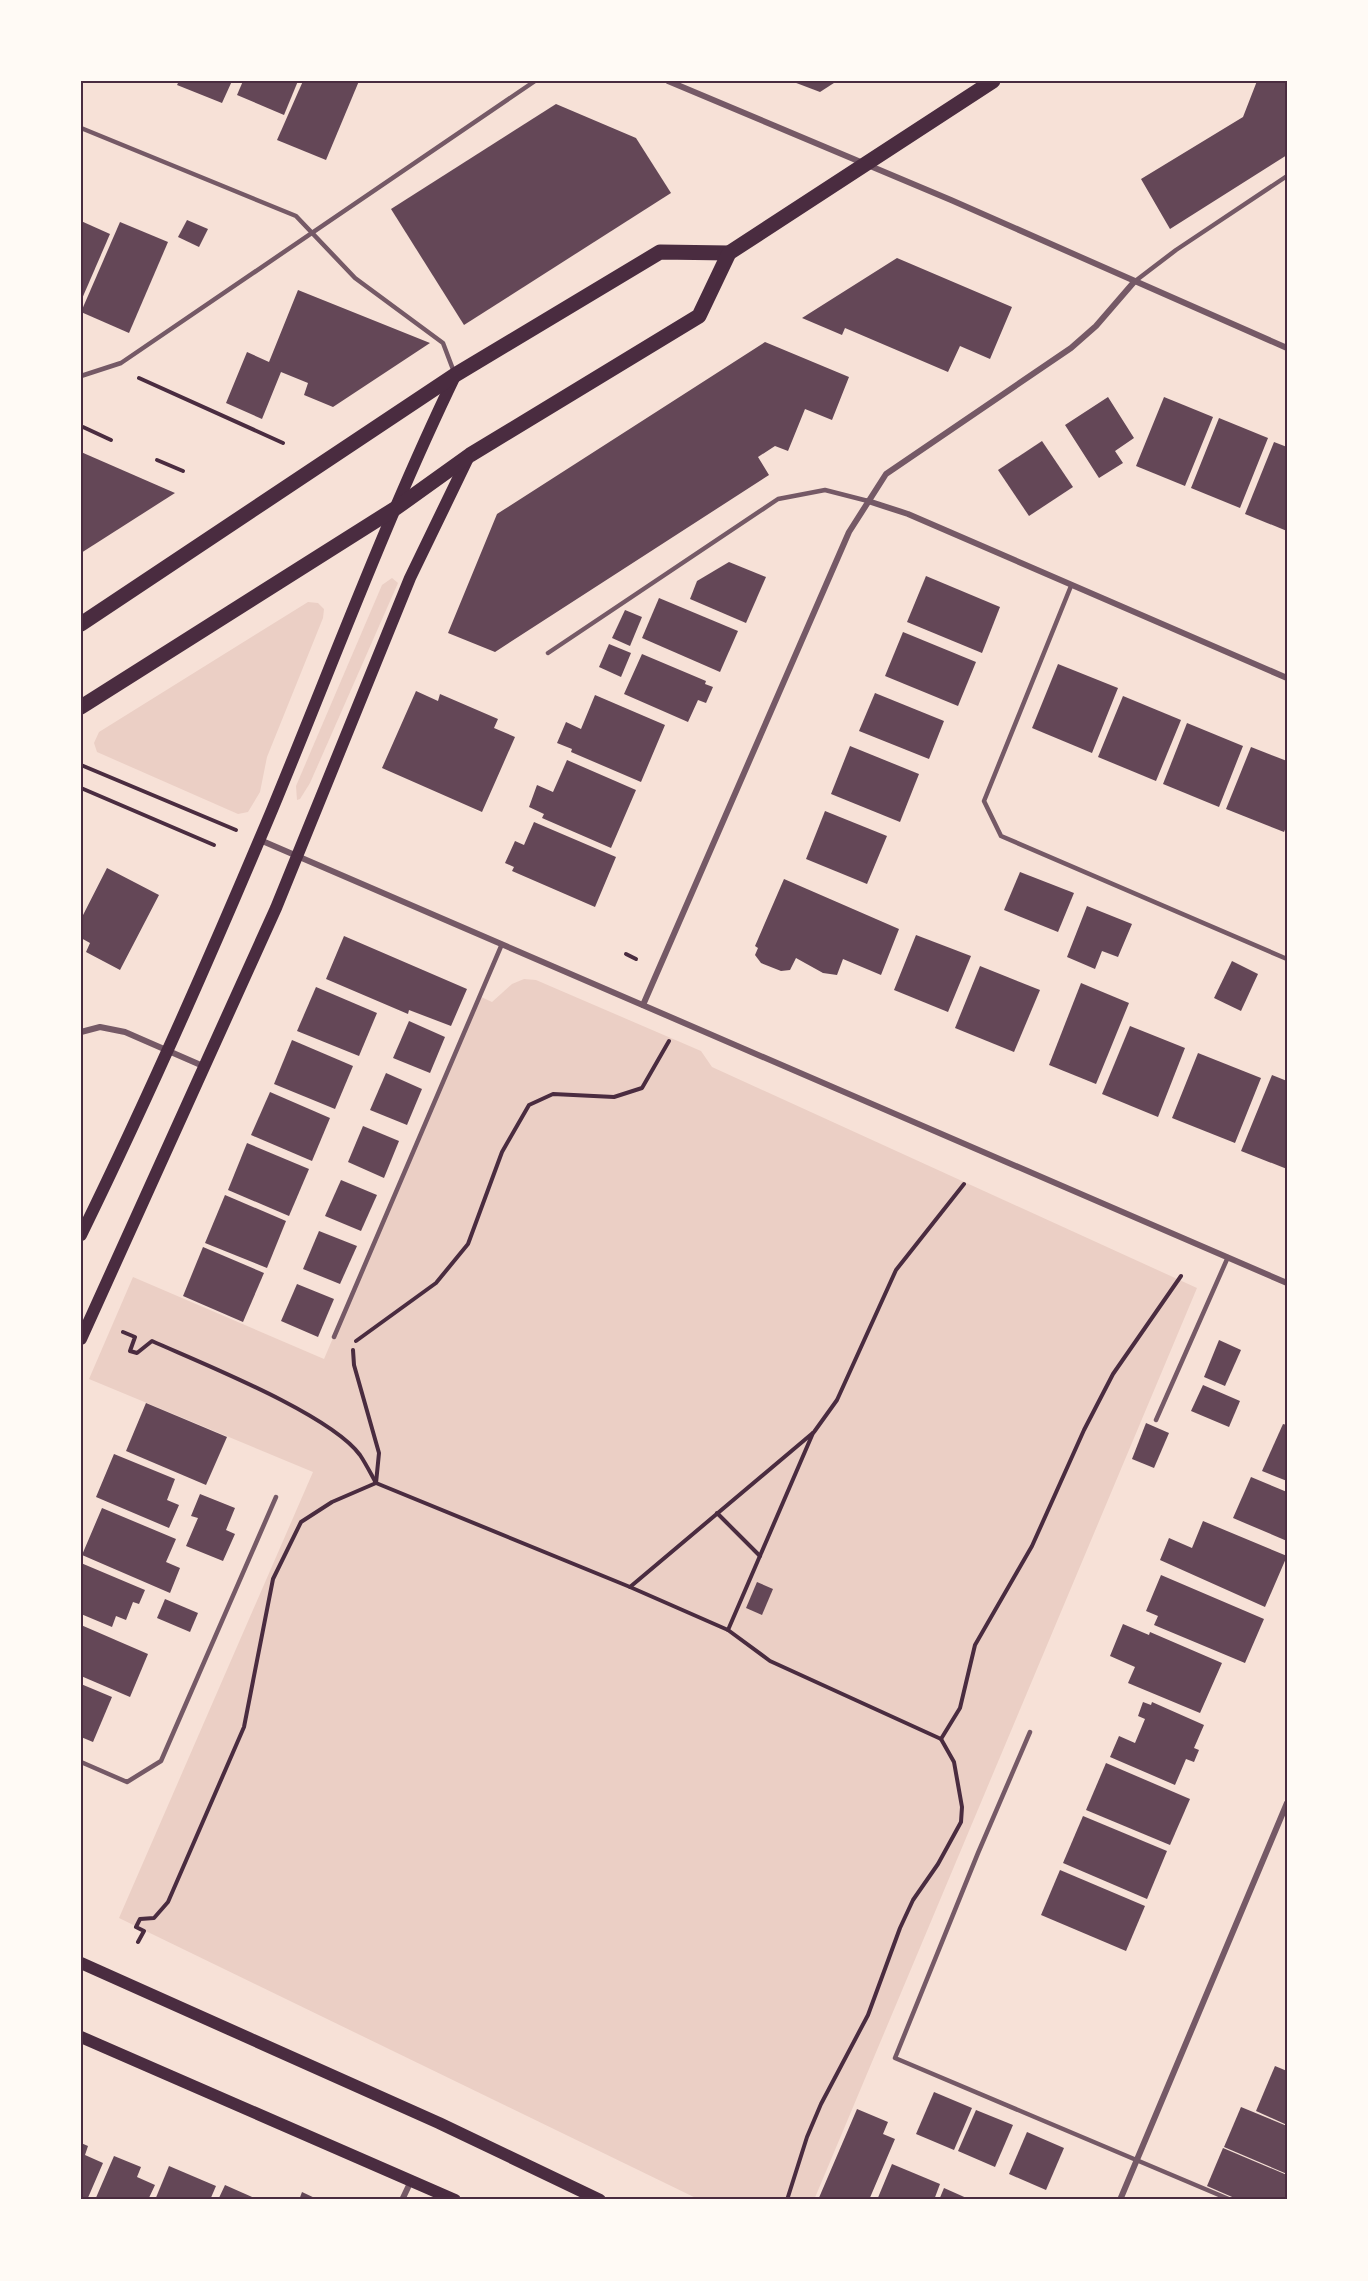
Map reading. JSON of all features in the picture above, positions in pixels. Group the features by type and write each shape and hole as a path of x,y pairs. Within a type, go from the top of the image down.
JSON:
{"main road":[{"path":"81,707 396,508 470,455 699,316 729,253 993,81"},
{"path":"81,624 455,375 660,252 729,253"},
{"path":"81,1236 168,1051 420,449 455,375"},
{"path":"81,1339 297,856 410,578 470,455"},
{"path":"81,1963 439,2123 600,2200"},
{"path":"81,2037 455,2200"}],"street":[{"path":"668,81 863,165 951,200 1287,348"},
{"path":"643,1005 849,532 886,474 1071,348 1096,326 1134,282"},
{"path":"868,501 908,514 1287,678"},
{"path":"258,840 1287,1283"},
{"path":"81,1032 100,1027 125,1032 203,1066"},
{"path":"1120,2200 1287,1803"},
{"path":"402,2200 411,2180"}],"lane":[{"path":"81,376 121,363 535,81"},
{"path":"81,128 296,216 355,278 443,343 455,375"},
{"path":"1134,282 1176,250 1287,176"},
{"path":"548,653 778,499 825,490 868,501"},
{"path":"1071,586 984,801 1001,836 1287,959"},
{"path":"334,1337 502,944"},
{"path":"1156,1420 1228,1257"},
{"path":"81,1762 127,1782 161,1761 276,1497"},
{"path":"1030,1732 895,2058 1231,2200"}],"path":[{"path":"121,363 134,376 283,443"},
{"path":"83,427 111,440"},
{"path":"157,460 183,471"},
{"path":"81,765 258,840"},
{"path":"81,788 214,845"},
{"path":"626,954 636,959"},
{"path":"376,1483 379,1453 354,1365 352,1344 436,1283 468,1244 502,1152 529,1105 553,1094 614,1097 642,1088 670,1038"},
{"path":"728,1630 814,1432 837,1400 896,1270 964,1184"},
{"path":"941,1739 960,1708 975,1645 1032,1546 1084,1430 1113,1374 1181,1276"},
{"path":"123,1332 135,1337 129,1351 136,1353 152,1341 238,1380 321,1424 359,1454 376,1483 630,1587 728,1630 770,1661 941,1739 954,1762 959,1782 961,1822 938,1864 913,1900 900,1928 868,2015 821,2104 807,2138 787,2200"},
{"path":"630,1587 814,1432"},
{"path":"138,1942 144,1931 136,1927 140,1919 154,1918 168,1902 244,1727 273,1579 301,1522 332,1502 376,1483"},
{"path":"717,1513 760,1556"}],"shaded area":[{"path":"392,578 398,583 310,783 297,800 296,786 382,585"},
{"path":"308,602 318,603 324,609 323,618 267,757 260,792 248,812 238,814 97,752 94,743 99,732"},
{"path":"524,979 536,980 701,1051 712,1067 1197,1288 814,2200 700,2200 119,1918 313,1472 89,1379 133,1277 324,1359 479,996 492,1002 512,984"}],"building":[{"path":"179,81 232,81 222,103 177,85"},
{"path":"243,81 298,81 284,115 237,95"},
{"path":"303,81 359,81 326,160 277,140"},
{"path":"791,81 837,81 820,92"},
{"path":"1257,81 1287,81 1287,155 1170,229 1141,179 1243,117"},
{"path":"556,104 636,138 671,193 464,325 391,209"},
{"path":"187,220 208,229 199,247 178,237"},
{"path":"81,221 110,234 81,301"},
{"path":"120,222 168,242 129,333 81,312"},
{"path":"897,258 1012,307 990,359 960,346 948,372 845,328 842,335 802,318"},
{"path":"298,290 430,343 333,407 304,395 308,383 281,372 262,419 226,403 247,352 269,362"},
{"path":"765,342 849,377 832,420 805,409 788,451 775,446 758,457 769,475 495,652 448,633 497,514"},
{"path":"1108,397 1134,438 1115,451 1123,463 1099,478 1065,425"},
{"path":"1164,397 1213,417 1185,486 1136,466"},
{"path":"1219,418 1268,438 1240,508 1191,488"},
{"path":"1042,441 1073,487 1029,516 998,470"},
{"path":"1274,442 1287,447 1287,531 1245,514"},
{"path":"81,452 175,493 81,553"},
{"path":"729,562 766,577 746,623 690,599 697,581"},
{"path":"926,576 1000,607 982,653 907,622"},
{"path":"659,598 738,631 720,672 642,638"},
{"path":"625,610 642,617 630,646 612,638"},
{"path":"903,632 976,662 958,706 885,676"},
{"path":"609,644 631,653 621,677 599,667"},
{"path":"642,654 706,681 705,684 713,687 706,703 698,700 688,722 624,694"},
{"path":"1058,664 1118,688 1092,753 1032,728"},
{"path":"416,691 438,701 440,694 498,719 494,728 515,737 482,812 382,768"},
{"path":"875,693 944,721 929,759 859,731"},
{"path":"595,695 665,725 641,782 571,752 572,749 557,743 566,722 581,729"},
{"path":"1123,696 1181,720 1156,781 1098,757"},
{"path":"1187,723 1243,746 1219,807 1163,784"},
{"path":"850,746 919,774 900,822 831,794"},
{"path":"1251,747 1287,761 1287,825 1284,832 1226,809"},
{"path":"567,760 636,790 611,848 542,818 544,814 529,807 537,785 553,792"},
{"path":"825,811 887,836 867,884 806,859"},
{"path":"534,822 616,857 595,907 512,871 514,867 505,863 515,841 524,845"},
{"path":"107,868 159,895 120,970 86,952 90,943 81,938 81,919"},
{"path":"1020,872 1074,893 1058,932 1004,910"},
{"path":"784,879 899,929 881,975 843,959 837,975 823,973 796,958 790,970 781,971 761,963 755,955 758,948 755,946"},
{"path":"1087,906 1132,924 1118,957 1102,951 1095,969 1067,957"},
{"path":"916,935 971,956 948,1012 894,990"},
{"path":"344,936 467,989 451,1026 409,1010 408,1014 326,979"},
{"path":"1232,961 1258,974 1241,1011 1214,998"},
{"path":"980,966 1040,990 1014,1052 955,1028"},
{"path":"1081,983 1129,1003 1096,1084 1049,1065"},
{"path":"316,987 377,1013 359,1056 297,1031"},
{"path":"409,1021 445,1037 430,1073 393,1058"},
{"path":"1130,1026 1185,1048 1158,1117 1102,1094"},
{"path":"292,1040 353,1066 335,1109 274,1084"},
{"path":"1198,1053 1261,1078 1235,1143 1172,1118"},
{"path":"386,1073 422,1089 407,1125 370,1110"},
{"path":"1272,1075 1287,1081 1287,1169 1241,1151"},
{"path":"270,1092 330,1118 312,1161 251,1135"},
{"path":"363,1126 399,1141 384,1178 348,1162"},
{"path":"247,1143 309,1169 289,1216 228,1190"},
{"path":"341,1180 377,1195 361,1231 325,1216"},
{"path":"225,1195 286,1221 267,1268 205,1243"},
{"path":"319,1231 357,1246 340,1284 303,1269"},
{"path":"203,1247 264,1273 243,1322 183,1296"},
{"path":"297,1284 334,1299 318,1337 281,1321"},
{"path":"1219,1340 1241,1350 1225,1386 1204,1377"},
{"path":"1203,1385 1240,1401 1229,1427 1191,1411"},
{"path":"146,1403 227,1437 206,1485 126,1451"},
{"path":"1146,1423 1169,1433 1154,1468 1132,1459"},
{"path":"1283,1424 1287,1425 1287,1481 1262,1471"},
{"path":"114,1454 175,1479 167,1500 179,1505 169,1528 96,1497"},
{"path":"1251,1477 1287,1492 1287,1541 1233,1518"},
{"path":"200,1494 235,1508 226,1530 235,1534 223,1561 186,1546 198,1518 191,1516"},
{"path":"102,1508 176,1539 166,1562 180,1568 170,1593 82,1555"},
{"path":"1203,1521 1287,1556 1265,1607 1160,1560 1169,1538 1192,1548"},
{"path":"81,1563 145,1590 139,1604 133,1602 126,1620 116,1616 112,1627 81,1614"},
{"path":"1161,1575 1264,1619 1245,1663 1154,1625 1158,1616 1146,1611"},
{"path":"757,1582 773,1589 762,1615 746,1608"},
{"path":"165,1599 198,1613 190,1632 157,1618"},
{"path":"1123,1624 1149,1635 1150,1632 1222,1663 1200,1713 1128,1683 1135,1667 1110,1656"},
{"path":"81,1625 148,1654 130,1697 81,1676"},
{"path":"81,1684 112,1697 93,1742 81,1737"},
{"path":"1143,1702 1151,1705 1152,1702 1204,1725 1194,1748 1199,1750 1194,1762 1186,1759 1175,1785 1110,1757 1119,1736 1135,1743 1145,1719 1138,1716"},
{"path":"1106,1763 1190,1799 1170,1845 1086,1810"},
{"path":"1083,1816 1167,1851 1147,1899 1063,1863"},
{"path":"1060,1870 1145,1906 1126,1951 1041,1915"},
{"path":"1275,2066 1287,2071 1287,2125 1256,2111"},
{"path":"934,2092 972,2108 954,2150 916,2134"},
{"path":"1241,2107 1287,2126 1287,2174 1224,2147"},
{"path":"857,2109 888,2122 883,2134 895,2139 869,2200 818,2200"},
{"path":"976,2110 1013,2125 995,2167 958,2151"},
{"path":"1027,2132 1064,2148 1046,2190 1009,2174"},
{"path":"81,2143 88,2146 85,2155 103,2163 87,2200 81,2200"},
{"path":"1223,2148 1287,2175 1287,2200 1239,2200 1207,2186"},
{"path":"114,2156 141,2167 137,2177 155,2185 148,2200 95,2200"},
{"path":"892,2164 940,2184 934,2200 877,2200"},
{"path":"169,2166 216,2186 210,2200 155,2200"},
{"path":"225,2185 259,2200 218,2200"},
{"path":"944,2188 971,2200 939,2200"},
{"path":"302,2192 319,2200 299,2200"}]}
